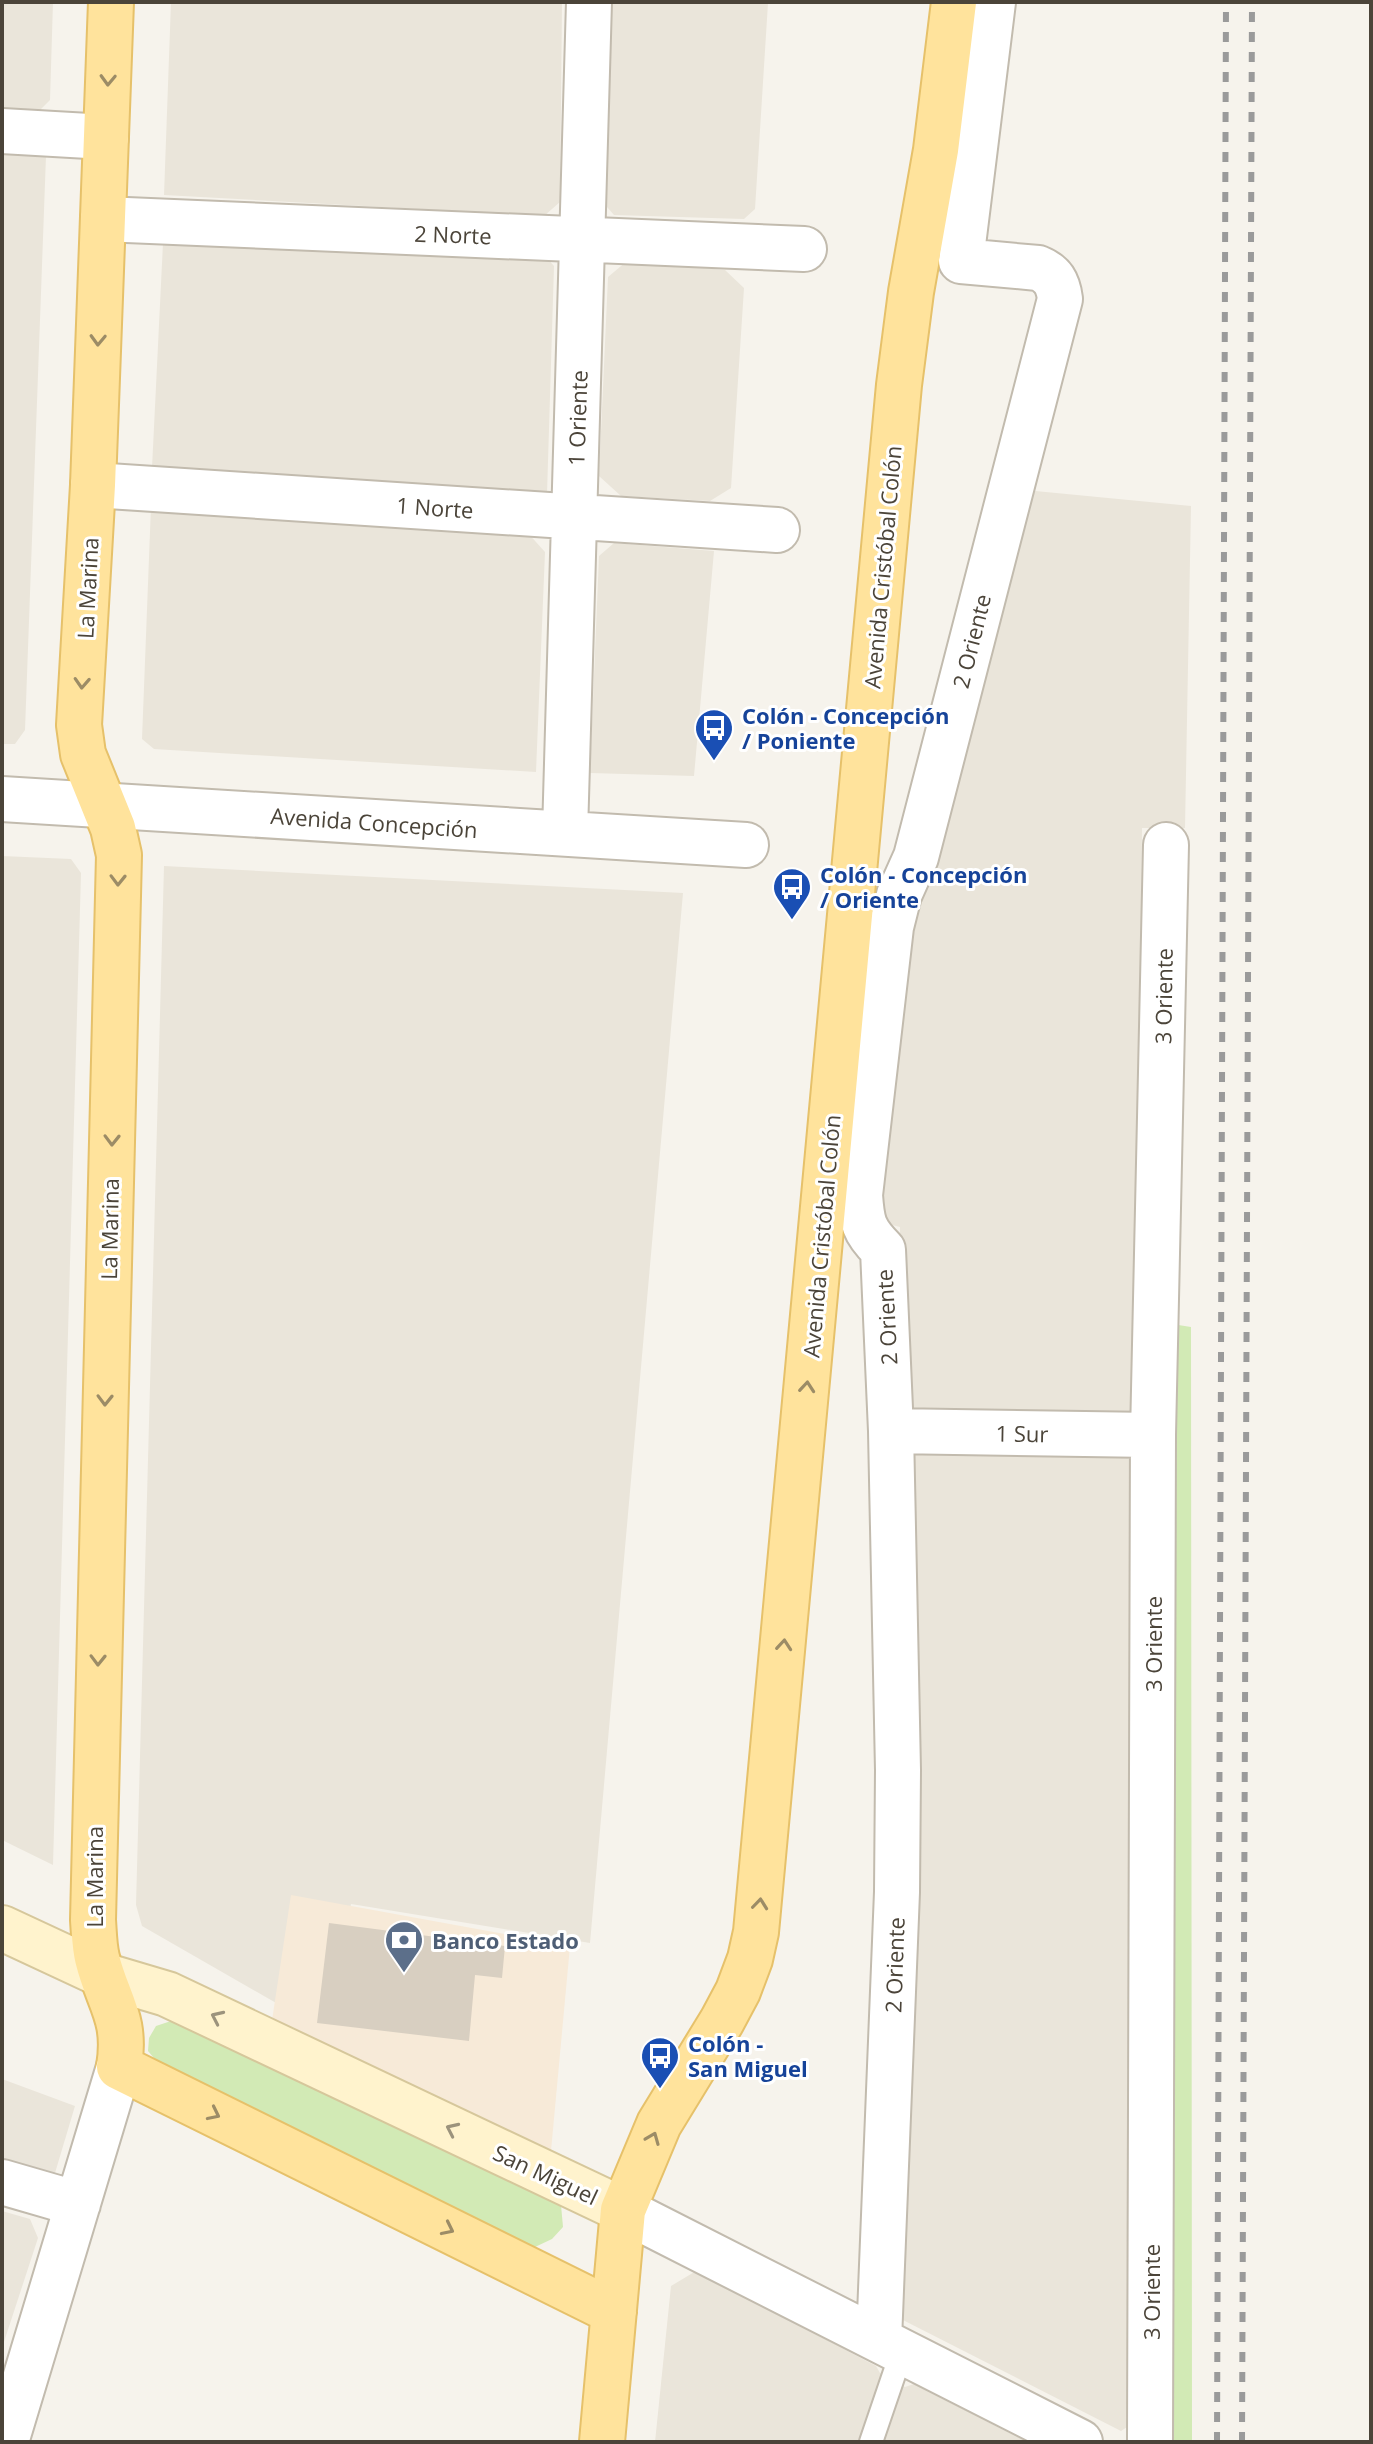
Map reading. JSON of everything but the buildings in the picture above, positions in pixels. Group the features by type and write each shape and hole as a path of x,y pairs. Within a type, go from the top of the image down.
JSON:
{"main road":[{"name":"La Marina","path":"111,2 93,485 79,725 83,754 113,828 119,855 93,1878 97,1957 120,2020 119,2067"},
{"name":"Avenida Cristóbal Colón","path":"602,2442 623,2210 659,2124 738,1991 756,1932 899,385 936,150 954,2"},
{"path":"119,2067 614,2312"}],"street":[{"name":"1 Oriente","path":"565,833 589,2"},
{"name":"2 Oriente","path":"890,2346 897,1892 897,1679 891,1431 883,1250 868,1235 860,1195 891,927 899,895 916,857 1060,299 1054,278 1047,271 961,261 993,2"},
{"path":"2,131 106,137"},
{"name":"2 Norte","path":"103,219 804,249"},
{"name":"1 Norte","path":"93,485 777,530"},
{"name":"Avenida Concepción","path":"2,799 746,845"},
{"name":"3 Oriente","path":"1150,2442 1153,1435 1166,845"},
{"name":"1 Sur","path":"891,1431 1153,1435"},
{"name":"San Miguel","path":"2,1928 103,1975 167,1994 623,2210 1080,2442"},
{"name":"La Marina","path":"8,2419 119,2067"},
{"path":"2,2182 78,2204"}],"lane":[{"path":"871,2442 890,2346"}],"shaded area":[{"path":"2,2 53,2 50,100 40,110 2,109"},
{"path":"171,2 562,2 560,202 544,216 164,195"},
{"path":"607,2 768,3 755,209 744,219 614,215 607,207"},
{"path":"2,153 46,156 25,730 15,744 2,744"},
{"path":"163,243 546,257 554,266 547,494 152,468"},
{"path":"627,261 725,270 744,288 731,488 710,501 621,496 599,476 608,277"},
{"path":"1025,490 1191,506 1185,828 1142,828 1137,1417 901,1411 900,1227 868,1219 909,891"},
{"path":"151,506 527,532 545,552 536,772 154,749 142,739"},
{"path":"614,543 714,551 694,776 590,773 599,556"},
{"path":"2,856 71,859 81,873 53,1865 2,1840"},
{"path":"164,866 683,893 590,1943 351,1904 330,2034 142,1926 136,1905"},
{"path":"914,1454 1125,1455 1137,1467 1135,2422 1121,2431 897,2317 915,1808"},
{"path":"291,1895 570,1946 551,2151 523,2153 271,2027"},
{"path":"2,2079 75,2106 55,2173 2,2158"},
{"path":"2,2211 30,2219 38,2238 2,2348"},
{"path":"696,2271 876,2366 880,2373 905,2387 914,2384 1027,2442 655,2442 671,2286"}],"green space":[{"path":"1172,1324 1191,1327 1192,2442 1163,2442"},
{"path":"171,2021 192,2025 561,2205 563,2227 552,2239 535,2247 418,2193 159,2064 148,2051 149,2038 156,2026"}],"railway":[{"path":"1217,2442 1226,2"},
{"path":"1242,2442 1252,2"}],"place":[{"name":"Colón - Concepción / Poniente","path":"714,762"},
{"name":"Colón - Concepción / Oriente","path":"792,921"},
{"name":"Banco Estado","path":"404,1974"},
{"name":"Colón - San Miguel","path":"660,2090"}]}
